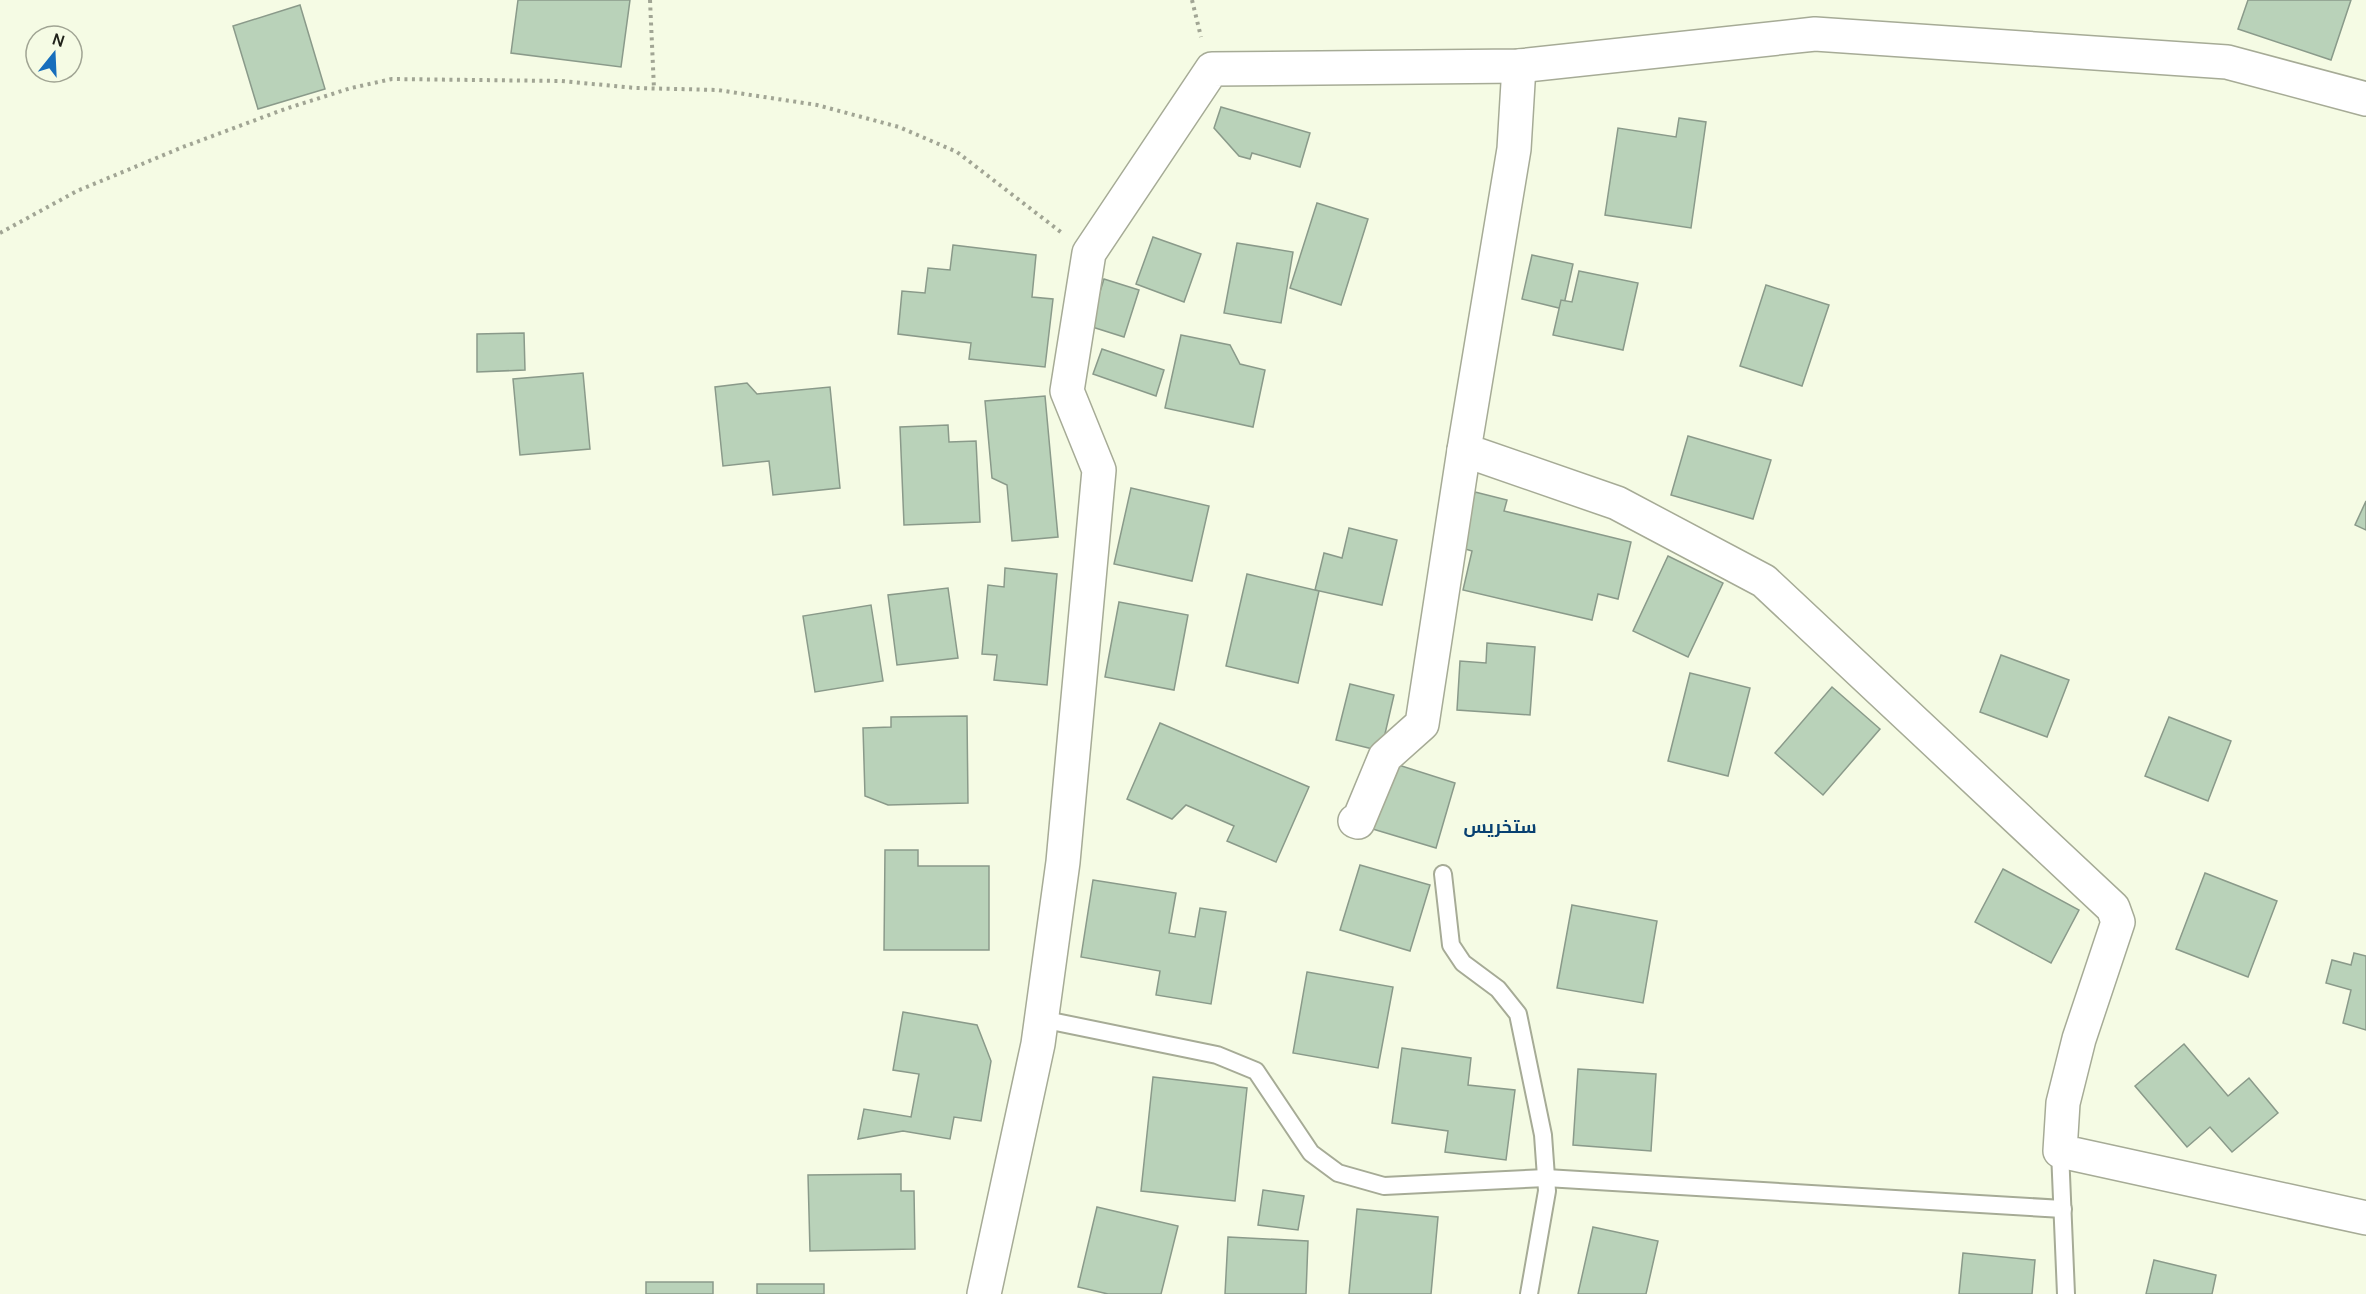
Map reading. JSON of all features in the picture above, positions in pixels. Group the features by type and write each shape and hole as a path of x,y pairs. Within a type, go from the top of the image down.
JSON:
{"street":[{"path":"984,1294 1041,1019 1063,862 1099,470 1067,391 1089,253 1212,69 1519,66 1815,34 2227,62 2366,99"},
{"path":"1355,821 1358,822 1385,757 1422,724 1464,450 1514,149 1519,66"},
{"path":"1464,450 1617,503 1764,580 2113,908 2118,922 2079,1039 2063,1103 2060,1151 2366,1218"}],"lane":[{"path":"1443,874 1451,945 1463,963 1498,989 1518,1014 1543,1135 1547,1191 1528,1294"},
{"path":"1041,1019 1217,1055 1256,1071 1311,1153 1338,1173 1384,1186 1546,1178 2063,1209"},
{"path":"2060,1151 2066,1294"}],"path":[{"path":"650,0 654,89"},
{"path":"0,233 76,191 183,147 285,109 381,81 392,79 561,81 654,89 718,90 795,102 898,127 957,152 1089,253"}],"building":[{"path":"518,0 630,0 621,67 511,53"},
{"path":"2248,0 2351,0 2331,60 2238,29"},
{"path":"300,5 325,89 258,109 233,26"},
{"path":"1221,107 1310,133 1300,167 1252,153 1250,159 1239,156 1214,128"},
{"path":"1679,118 1706,122 1691,228 1605,215 1618,128 1676,137"},
{"path":"1317,203 1368,219 1341,305 1290,288"},
{"path":"1153,237 1201,254 1184,302 1136,284"},
{"path":"1237,243 1293,252 1281,323 1224,313"},
{"path":"953,245 1036,255 1032,297 1053,299 1045,367 969,359 971,343 898,334 902,291 925,293 928,268 950,270"},
{"path":"1532,255 1573,264 1563,309 1522,299"},
{"path":"1579,271 1638,283 1623,350 1553,335 1561,300 1572,302"},
{"path":"1104,279 1139,290 1124,337 1089,326"},
{"path":"1766,285 1829,305 1802,386 1740,366"},
{"path":"524,333 525,370 477,372 477,334"},
{"path":"1181,335 1230,345 1240,364 1265,370 1253,427 1165,408"},
{"path":"1102,349 1164,370 1156,396 1093,374"},
{"path":"583,373 590,449 520,455 513,379"},
{"path":"747,383 757,394 830,387 840,488 773,495 769,461 723,466 715,387"},
{"path":"1045,396 1058,537 1012,541 1007,485 992,478 985,401"},
{"path":"948,425 949,442 976,441 980,522 904,525 900,427"},
{"path":"1688,436 1771,460 1753,519 1671,495"},
{"path":"1131,488 1209,506 1192,581 1114,564"},
{"path":"1475,492 1507,500 1504,511 1631,542 1618,599 1598,594 1592,620 1463,590 1472,551 1462,548"},
{"path":"2366,501 2366,530 2355,525"},
{"path":"1349,528 1397,540 1382,605 1315,590 1324,553 1342,558"},
{"path":"1668,556 1723,583 1688,657 1633,631"},
{"path":"1005,568 1057,574 1047,685 994,680 997,655 982,654 988,585 1004,587"},
{"path":"1247,574 1319,591 1298,683 1226,666"},
{"path":"948,588 958,658 897,665 888,595"},
{"path":"1119,602 1188,615 1174,690 1105,677"},
{"path":"871,605 883,681 815,692 803,616"},
{"path":"1487,643 1535,647 1530,715 1457,710 1460,661 1486,663"},
{"path":"2001,655 2069,680 2047,737 1980,712"},
{"path":"1690,673 1750,688 1728,776 1668,761"},
{"path":"1350,684 1394,695 1381,751 1336,740"},
{"path":"1832,687 1880,729 1823,795 1775,753"},
{"path":"967,716 968,803 888,805 865,796 863,728 891,727 891,717"},
{"path":"2169,717 2231,741 2208,801 2145,776"},
{"path":"1160,723 1309,787 1276,862 1227,841 1234,826 1186,805 1172,819 1127,799"},
{"path":"1386,761 1455,783 1436,848 1366,827"},
{"path":"885,850 918,850 918,866 989,866 989,950 884,950"},
{"path":"1360,865 1430,885 1410,951 1340,930"},
{"path":"2003,869 2079,910 2051,963 1975,922"},
{"path":"2205,873 2277,901 2248,977 2176,949"},
{"path":"1093,880 1176,893 1169,933 1195,937 1200,908 1226,912 1211,1004 1156,995 1160,971 1081,957"},
{"path":"1572,905 1657,921 1643,1003 1557,988"},
{"path":"2354,953 2366,956 2366,1030 2343,1023 2351,990 2326,983 2332,960 2351,965"},
{"path":"1307,972 1393,987 1378,1068 1293,1053"},
{"path":"903,1012 977,1025 991,1061 981,1121 954,1117 950,1139 903,1131 858,1139 864,1109 911,1117 919,1074 893,1070"},
{"path":"2184,1044 2228,1096 2249,1078 2278,1113 2232,1152 2210,1127 2187,1147 2135,1086"},
{"path":"1402,1048 1471,1058 1468,1085 1515,1090 1506,1160 1445,1152 1448,1131 1392,1123"},
{"path":"1578,1069 1656,1074 1651,1151 1573,1145"},
{"path":"1153,1077 1247,1088 1235,1201 1141,1191"},
{"path":"901,1174 901,1191 914,1191 915,1249 810,1251 808,1175"},
{"path":"1263,1190 1304,1196 1298,1230 1258,1225"},
{"path":"1097,1207 1178,1226 1161,1294 1108,1294 1078,1287"},
{"path":"1357,1209 1438,1217 1431,1294 1349,1294"},
{"path":"1593,1227 1658,1241 1646,1294 1578,1294"},
{"path":"1228,1237 1308,1241 1306,1294 1225,1294"},
{"path":"1963,1253 2035,1260 2032,1294 1959,1294"},
{"path":"2154,1260 2216,1275 2212,1294 2146,1294"},
{"path":"646,1282 713,1282 713,1294 646,1294"},
{"path":"757,1284 824,1284 824,1294 757,1294"}],"district":[{"name":"ستخريس","path":"1500,826"}]}
